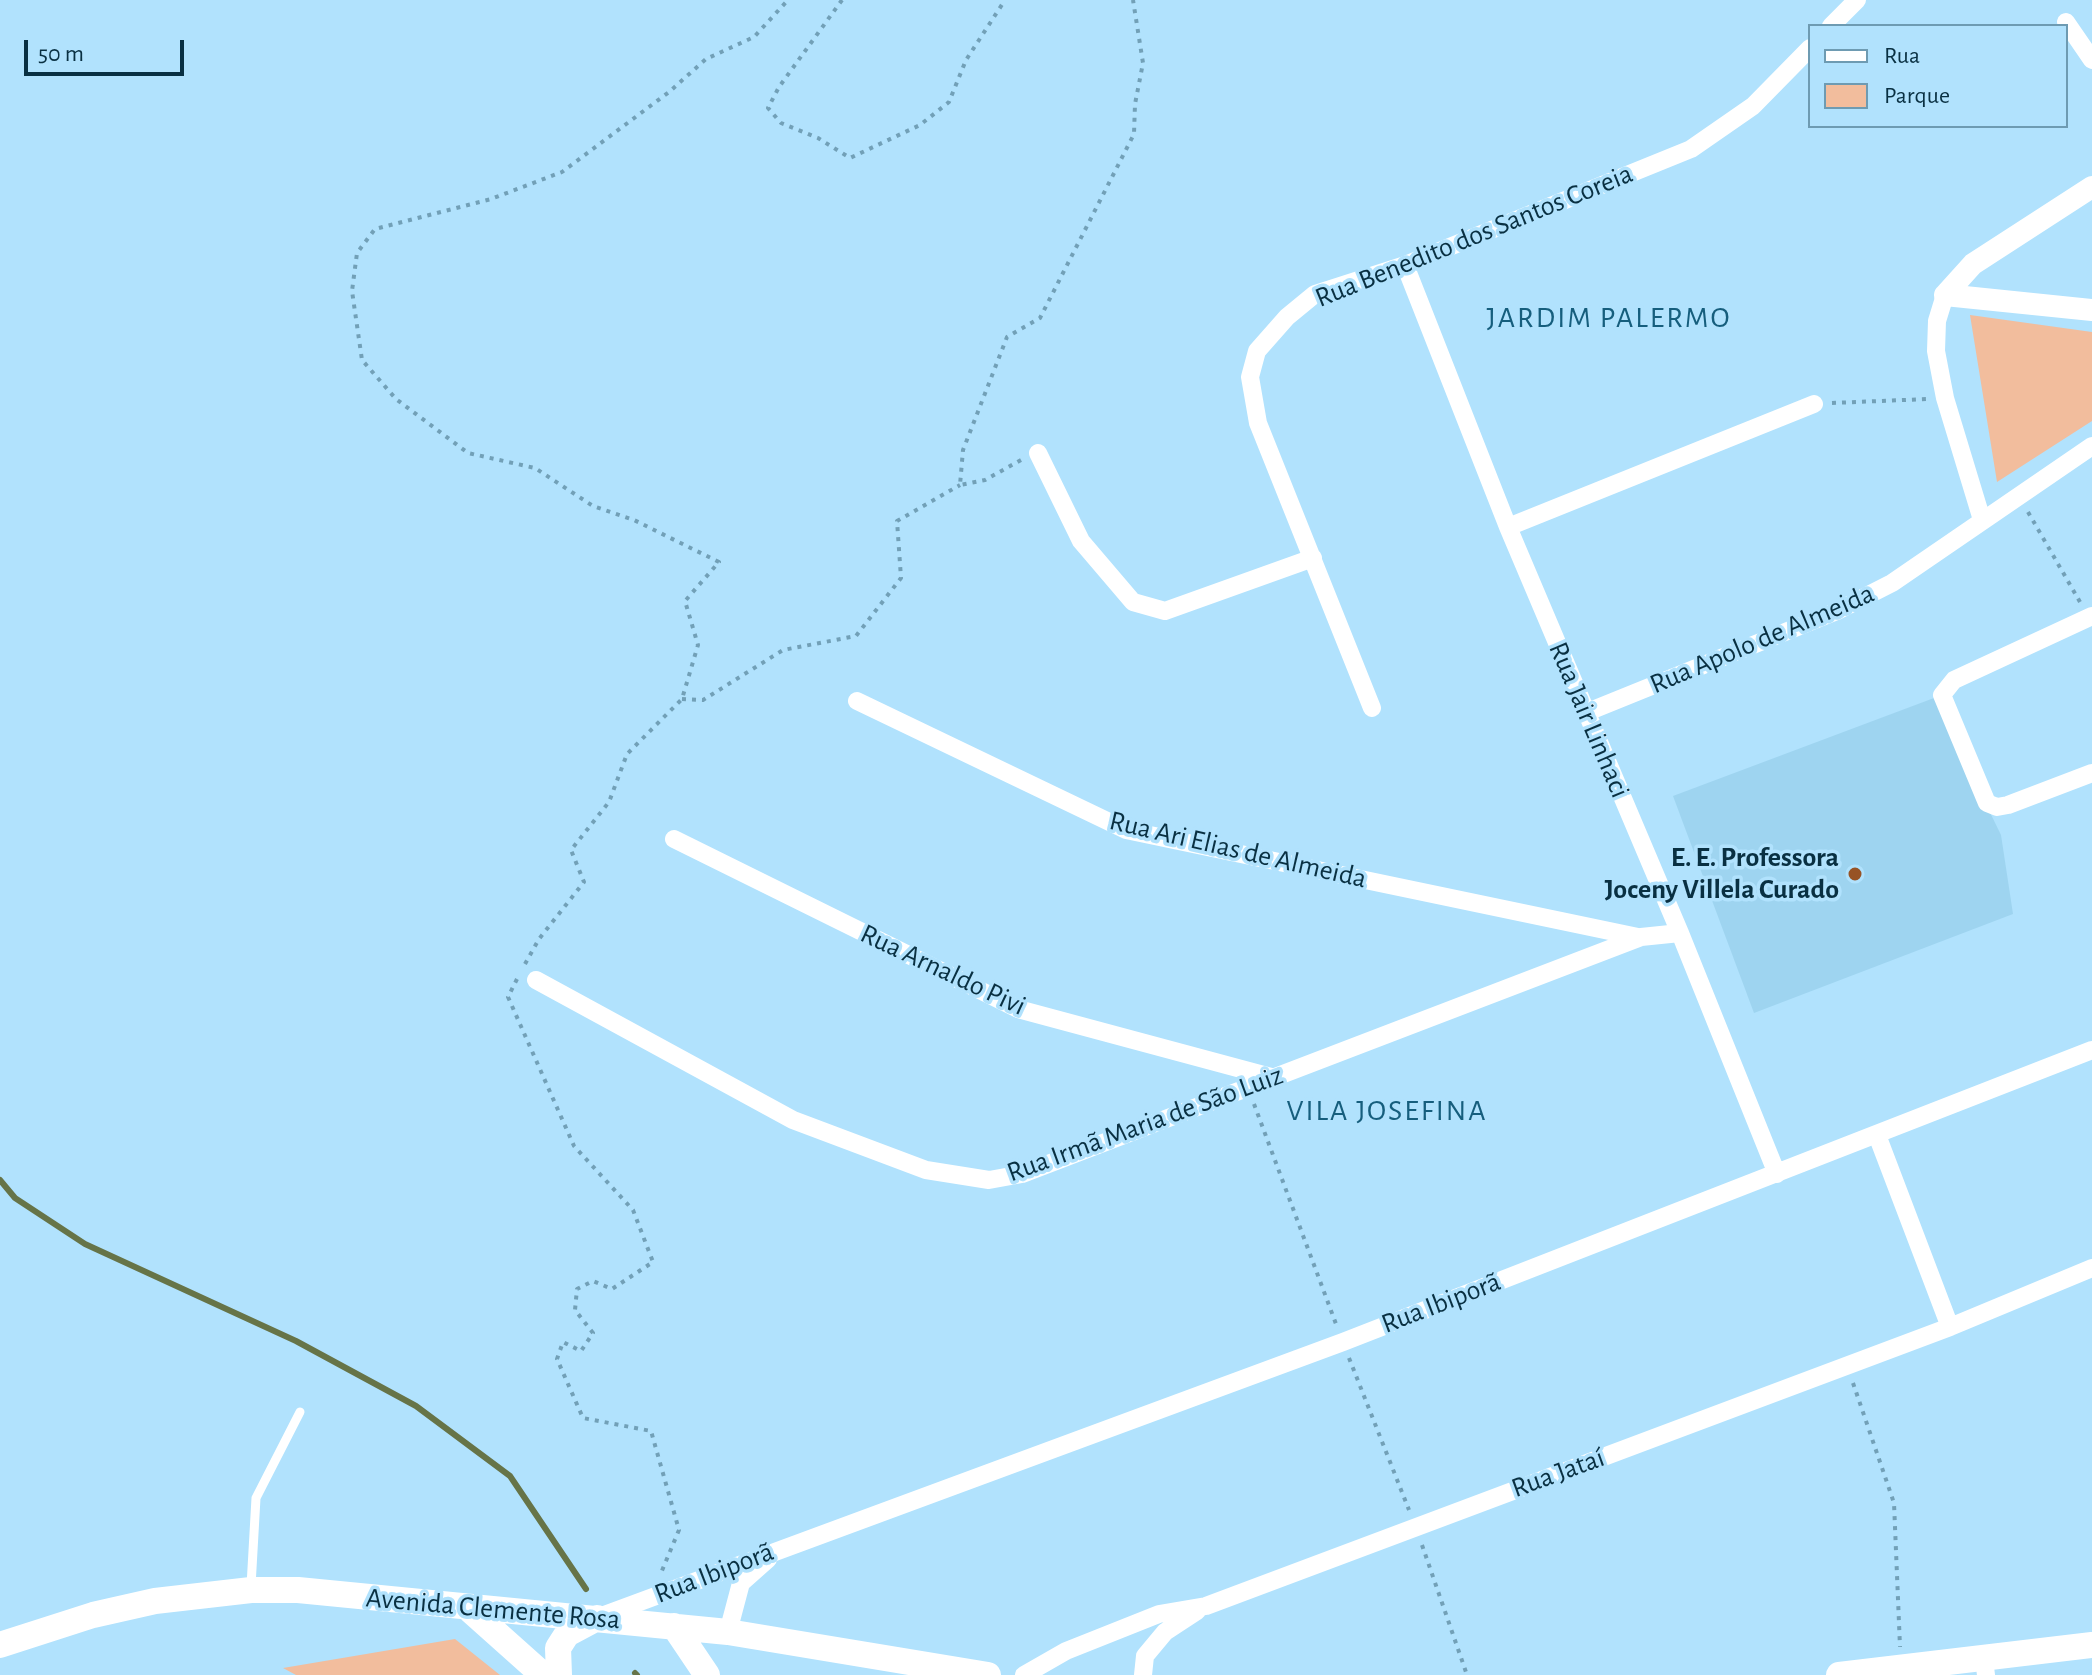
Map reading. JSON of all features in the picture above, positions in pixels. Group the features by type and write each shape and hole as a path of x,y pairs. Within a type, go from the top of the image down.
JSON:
{"main road":[{"name":"Avenida Clemente Rosa","path":"0,1645 93,1615 155,1601 251,1590 298,1590 728,1632 988,1675"},
{"path":"468,1608 543,1675"},
{"path":"559,1675 558,1648 567,1634 597,1618"},
{"path":"674,1626 707,1675"},
{"path":"1839,1675 1901,1668 1985,1667 2092,1645"}],"street":[{"path":"1833,24 1857,0"},
{"path":"2068,25 2092,60"},
{"name":"Rua Benedito dos Santos Coreia","path":"1372,708 1258,423 1250,377 1257,351 1287,317 1315,294 1405,265 1691,149 1753,106 1808,50"},
{"path":"1982,520 1945,398 1936,351 1937,321 1945,295 1973,264 2092,187"},
{"name":"Rua Jair Linhaci","path":"1405,265 1508,527 1680,933 1777,1174"},
{"path":"1945,295 2092,310"},
{"path":"1508,527 1814,404"},
{"name":"Rua Apolo de Almeida","path":"1585,713 1837,611 1892,583 2092,446"},
{"path":"1038,453 1081,541 1133,602 1165,611 1313,558"},
{"path":"2090,617 1954,680 1942,695 1987,803 1997,807 2008,805 2092,773"},
{"name":"Rua Ari Elias de Almeida","path":"857,701 1126,830 1641,937"},
{"name":"Rua Arnaldo Pivi","path":"674,839 1018,1009 1271,1077"},
{"name":"Rua Irmã Maria de São Luiz","path":"536,980 793,1120 926,1170 958,1178 989,1180 1022,1174 1641,937 1680,933"},
{"name":"Rua Ibiporã","path":"597,1618 1343,1342 2092,1050"},
{"path":"1877,1135 1950,1327"},
{"name":"Rua Jataí","path":"1024,1675 1066,1651 1159,1614 1206,1606 1950,1327 2092,1268"},
{"name":"Rua Ibiporã","path":"728,1632 741,1583 755,1568 787,1546"},
{"path":"1143,1675 1145,1656 1165,1632 1206,1606"}],"lane":[{"path":"251,1590 256,1498 300,1412"}],"path":[{"path":"651,1598 679,1530 651,1431 583,1418 557,1359 563,1342 581,1351 593,1333 575,1310 577,1289 593,1281 612,1289 653,1262 633,1210 574,1146 508,997 539,939 584,882 571,850 609,802 627,754 682,699 698,645 685,601 719,562 634,520 593,506 535,468 468,453 396,399 362,360 352,291 357,253 375,229 491,199 562,172 706,59 754,37 788,0"},
{"path":"842,0 779,87 768,108 781,123 818,138 850,158 920,125 949,102 966,60 1005,0"},
{"path":"960,485 963,450 1007,337 1040,318 1134,134 1135,104 1143,63 1133,0"},
{"path":"1814,404 1945,398"},
{"path":"682,699 703,700 783,650 856,636 901,578 897,521 960,485 985,480 1002,468 1038,453"},
{"path":"2018,496 2090,617"},
{"path":"1247,1086 1415,1526 1467,1675"},
{"path":"1847,1365 1894,1503 1901,1668"}],"shaded area":[{"name":"E. E. Professora Joceny Villela Curado","path":"1934,698 2001,835 2013,914 1754,1013 1673,796"}],"green space":[{"path":"1970,315 2092,332 2092,421 1997,482"},
{"path":"455,1639 500,1675 296,1675 283,1668"}],"waterway":[{"path":"0,1180 15,1198 85,1244 296,1341 416,1406 510,1476 586,1589"}],"place":[{"name":"E. E. Professora Joceny Villela Curado","path":"1855,874"}],"district":[{"name":"JARDIM PALERMO","path":"1609,318"},
{"name":"VILA JOSEFINA","path":"1387,1111"}]}
